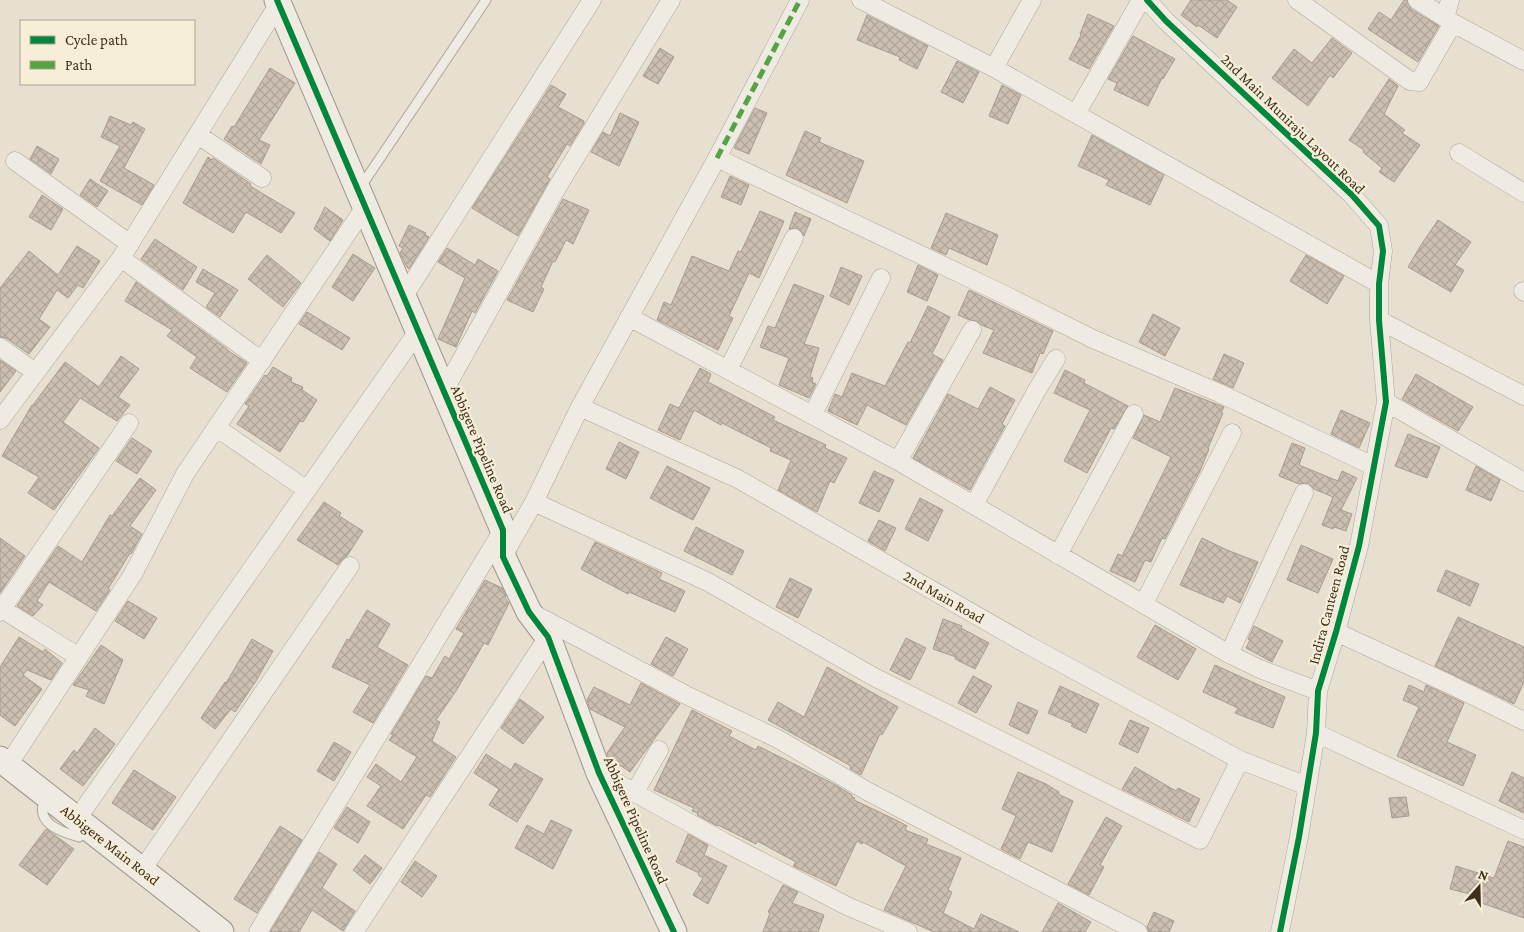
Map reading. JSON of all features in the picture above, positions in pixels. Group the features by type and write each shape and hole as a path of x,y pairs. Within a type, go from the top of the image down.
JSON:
{"street":[{"path":"404,296 592,0"},
{"path":"444,391 555,192 671,0"},
{"path":"503,557 534,502 580,407 717,158 800,0"},
{"path":"861,0 994,68 1379,284"},
{"path":"994,68 1032,0"},
{"path":"1076,114 1141,0"},
{"name":"2nd Main Muniraju Layout Road","path":"1147,0 1166,21 1352,195 1378,226 1383,251 1379,284"},
{"path":"1297,0 1414,82 1419,82 1449,20 1450,0"},
{"path":"1417,0 1449,20 1524,61"},
{"name":"Abbigere Pipeline Road","path":"279,1 503,530 503,557 529,612 548,637 599,773 674,932"},
{"path":"0,420 125,251 198,136 279,1"},
{"path":"198,136 262,178"},
{"path":"1459,153 1524,193"},
{"path":"717,158 971,278 1093,339 1219,393 1373,466"},
{"path":"16,161 262,361"},
{"path":"4,762 79,658 133,574 185,474 262,361 362,198"},
{"path":"728,370 794,238"},
{"path":"813,414 881,278"},
{"name":"Indira Canteen Road","path":"1280,932 1316,733 1318,691 1336,632 1358,546 1386,402 1379,320 1379,284"},
{"path":"629,317 898,461 1229,654 1260,669 1318,691"},
{"path":"1379,320 1524,396"},
{"path":"898,461 972,330"},
{"path":"84,825 307,490 418,331"},
{"path":"0,347 34,372"},
{"path":"974,505 1056,359"},
{"path":"1386,402 1524,482"},
{"name":"2nd Main Road","path":"580,407 738,479 1002,631 1240,760 1307,786"},
{"path":"1058,555 1134,414"},
{"path":"79,658 1,610 128,423"},
{"path":"217,428 307,490"},
{"path":"1144,603 1232,433"},
{"path":"1229,654 1304,493"},
{"path":"534,502 708,582 874,677 1200,840 1240,760"},
{"path":"258,932 503,530"},
{"path":"142,870 350,566"},
{"path":"529,612 686,695 778,739 867,791 1138,932"},
{"path":"1336,632 1450,684 1524,721"},
{"path":"354,932 548,637"},
{"path":"1316,733 1524,830"},
{"path":"635,792 659,750"},
{"name":"Abbigere Main Road","path":"4,762 221,932"},
{"path":"599,773 847,906 908,932"}],"lane":[{"path":"362,198 486,0"}],"building":[{"path":"1191,0 1227,0 1237,7 1217,38 1181,15"},
{"path":"1404,0 1407,0 1411,9 1439,26 1418,62 1368,29 1379,12 1391,20"},
{"path":"1088,14 1114,26 1089,69 1069,59 1081,35"},
{"path":"867,15 928,46 917,69 899,60 900,57 857,40"},
{"path":"1133,36 1175,59 1162,78 1148,106 1114,90 1117,83 1108,79"},
{"path":"1332,38 1352,53 1333,78 1330,75 1308,106 1272,78 1294,49 1312,63"},
{"path":"660,48 674,57 658,84 643,76"},
{"path":"957,61 979,72 963,103 941,92"},
{"path":"270,68 295,83 259,140 270,145 261,164 224,139 232,126 234,127"},
{"path":"1389,79 1398,86 1384,114 1405,130 1402,133 1420,145 1394,182 1379,172 1382,168 1363,152 1364,150 1349,140"},
{"path":"551,85 566,94 558,107 584,121 584,123 570,146 567,144 547,177 550,179 518,236 472,208"},
{"path":"1002,85 1021,95 1008,124 989,116"},
{"path":"755,108 767,113 749,154 734,148"},
{"path":"620,113 639,122 619,166 591,152 603,132 610,136"},
{"path":"110,116 131,125 133,122 145,129 124,168 154,185 142,205 100,181 120,146 101,137"},
{"path":"805,131 821,138 819,142 864,161 847,203 786,175"},
{"path":"1092,135 1164,175 1150,205 1106,185 1109,180 1078,166"},
{"path":"37,146 59,159 51,174 30,159"},
{"path":"208,157 212,160 213,158 251,184 250,186 295,213 281,233 246,212 233,233 183,203"},
{"path":"730,176 749,185 741,205 721,197"},
{"path":"90,179 108,191 97,207 80,195"},
{"path":"42,195 63,209 51,230 29,217"},
{"path":"563,199 589,210 573,244 566,240 555,262 553,261 541,287 544,289 533,312 507,300"},
{"path":"325,207 343,220 330,241 314,229"},
{"path":"760,211 784,221 759,278 749,273 729,316 733,318 718,350 657,320 664,302 671,305 692,256 729,271 738,251 741,252"},
{"path":"795,212 811,219 804,236 798,228 789,229"},
{"path":"946,213 998,235 987,265 949,248 946,255 931,248"},
{"path":"1438,220 1471,242 1455,265 1464,270 1451,292 1408,267"},
{"path":"409,225 426,233 425,235 429,237 409,269 400,253 403,248 399,246"},
{"path":"155,239 197,267 183,290 141,259"},
{"path":"77,246 100,261 83,288 78,285 68,298 57,290 39,319 50,327 29,354 6,338 0,337 0,288 29,251 58,275"},
{"path":"447,248 475,265 478,259 498,271 475,313 472,311 456,347 438,339 465,278 438,262"},
{"path":"353,254 375,268 353,301 332,287"},
{"path":"267,255 301,283 283,307 248,279"},
{"path":"1306,255 1344,276 1327,304 1290,281"},
{"path":"918,265 938,275 927,301 907,292"},
{"path":"841,267 862,276 849,305 830,296"},
{"path":"203,269 238,290 220,317 206,307 215,293 196,282"},
{"path":"136,282 247,363 227,392 190,368 197,357 167,336 172,330 125,301"},
{"path":"794,284 824,296 804,344 819,348 810,377 813,378 812,382 816,384 809,398 779,385 789,358 760,347 768,326 775,328"},
{"path":"969,290 1053,331 1043,354 1040,353 1032,373 983,353 994,330 981,325 977,321 958,315"},
{"path":"928,306 950,317 932,354 943,360 906,425 867,405 857,425 828,411 835,394 842,397 852,373 885,386 908,342 910,343"},
{"path":"307,312 350,338 342,350 299,324"},
{"path":"1153,314 1180,328 1165,356 1139,342"},
{"path":"1224,354 1244,363 1233,388 1213,379"},
{"path":"121,356 139,369 118,397 130,405 117,421 80,398 63,422 99,448 54,510 28,493 39,477 2,456 32,405 65,362 99,387"},
{"path":"0,360 16,371 0,392"},
{"path":"273,367 292,378 291,382 303,387 302,390 317,400 303,422 300,421 280,452 237,424 249,406 245,404 265,375 267,376"},
{"path":"700,368 711,374 708,382 775,417 773,420 826,445 825,448 847,458 834,483 830,481 817,512 778,490 791,460 770,451 771,448 722,423 721,425 694,410 680,440 658,430 670,404 679,408"},
{"path":"1065,370 1085,380 1084,383 1128,406 1114,429 1111,428 1087,473 1064,461 1090,410 1054,393"},
{"path":"1416,374 1473,407 1458,431 1402,399"},
{"path":"990,387 1015,400 1002,424 1005,426 970,490 913,458 948,394 978,409"},
{"path":"1175,388 1224,407 1221,413 1223,413 1200,471 1165,539 1162,538 1151,562 1145,560 1135,582 1110,571 1118,554 1122,556 1171,457 1133,438 1144,415 1160,422"},
{"path":"1341,410 1370,423 1359,448 1331,434"},
{"path":"1408,434 1440,447 1427,478 1395,466"},
{"path":"132,438 152,451 137,474 116,461"},
{"path":"619,442 639,452 626,479 606,469"},
{"path":"1292,443 1305,448 1299,465 1338,481 1342,471 1357,478 1341,510 1352,514 1346,531 1322,525 1333,497 1314,489 1308,483 1299,484 1279,476"},
{"path":"667,466 710,488 693,520 650,498"},
{"path":"1476,466 1500,480 1491,501 1466,490"},
{"path":"874,471 894,480 879,512 859,503"},
{"path":"140,478 156,490 130,526 142,534 96,611 49,582 37,601 43,605 33,616 17,606 58,546 82,562 110,515 112,516"},
{"path":"920,498 943,510 928,541 905,529"},
{"path":"324,502 341,513 339,516 363,531 347,556 338,565 297,540"},
{"path":"879,520 896,528 885,551 868,541"},
{"path":"696,527 744,551 732,575 684,551"},
{"path":"0,538 25,556 0,593"},
{"path":"1202,538 1258,562 1240,603 1227,596 1223,603 1180,585"},
{"path":"595,542 662,573 659,579 685,591 675,612 629,592 628,594 581,569"},
{"path":"1301,545 1333,559 1318,593 1287,580"},
{"path":"1446,570 1479,584 1470,606 1437,591"},
{"path":"790,578 812,589 798,618 776,607"},
{"path":"485,580 502,588 506,596 505,598 509,603 488,645 484,643 456,691 436,720 440,722 432,741 456,757 430,797 426,795 403,829 367,806 381,786 367,777 376,764 401,782 417,757 389,740 393,735 391,734 426,676 432,678 445,656 449,659 464,633 456,629"},
{"path":"128,601 157,618 144,639 115,621"},
{"path":"367,610 390,624 377,647 408,665 373,723 353,712 370,685 332,667 347,639 349,640"},
{"path":"1458,617 1524,647 1524,682 1514,704 1435,666"},
{"path":"943,619 962,626 961,628 989,643 975,669 955,659 956,657 933,649"},
{"path":"1155,625 1196,649 1178,680 1137,657"},
{"path":"1254,626 1283,641 1272,662 1246,648"},
{"path":"19,637 43,652 45,649 62,663 51,680 27,670 23,675 42,689 15,726 0,715 0,667"},
{"path":"666,637 688,649 673,676 651,664"},
{"path":"906,638 926,648 910,680 890,670"},
{"path":"252,639 273,651 235,712 231,709 215,729 201,718 226,683"},
{"path":"101,645 123,660 104,704 86,696 89,690 73,685"},
{"path":"1215,665 1285,697 1273,728 1235,713 1238,708 1203,692"},
{"path":"827,667 898,707 882,735 880,734 861,775 850,769 851,766 768,720 778,702 804,717"},
{"path":"973,676 992,686 976,713 958,703"},
{"path":"641,683 680,704 630,772 608,757 607,753 625,727 590,709 587,700 594,687 630,705"},
{"path":"1409,685 1424,692 1426,685 1464,703 1447,742 1476,755 1463,786 1397,756 1419,707 1403,700"},
{"path":"1060,686 1099,704 1086,733 1071,726 1073,724 1048,713"},
{"path":"520,699 544,717 523,744 501,728"},
{"path":"1018,702 1038,711 1028,734 1009,725"},
{"path":"692,710 732,731 729,736 756,750 758,746 832,783 852,795 855,798 854,800 907,826 905,830 928,839 926,844 961,858 948,890 952,892 943,913 974,929 981,914 1019,932 934,932 884,910 906,866 863,842 862,844 857,841 836,886 793,866 796,862 757,841 756,844 717,826 697,815 698,813 692,811 694,808 654,790"},
{"path":"1130,720 1149,728 1138,753 1119,744"},
{"path":"95,728 115,744 83,786 60,769 74,750 77,753"},
{"path":"334,742 351,752 334,781 317,771"},
{"path":"486,754 511,770 515,763 543,779 517,822 489,805 499,789 474,773"},
{"path":"1135,767 1176,791 1178,788 1200,799 1189,822 1122,789"},
{"path":"134,770 176,797 153,830 112,803"},
{"path":"1018,772 1046,784 1059,792 1058,794 1073,801 1052,852 1028,842 1020,859 1001,849 1016,816 1002,809"},
{"path":"1512,772 1524,778 1524,813 1499,801"},
{"path":"1406,797 1409,816 1392,818 1389,798"},
{"path":"347,807 370,822 358,843 334,828"},
{"path":"1106,817 1122,826 1100,865 1104,867 1089,895 1068,884"},
{"path":"551,820 572,830 553,869 515,848 527,825 544,834"},
{"path":"280,826 302,840 257,913 234,899"},
{"path":"46,829 74,849 47,885 19,865"},
{"path":"688,834 708,845 704,855 727,866 708,904 693,895 703,878 698,875 699,873 676,862"},
{"path":"1508,841 1524,847 1524,918 1473,900 1474,895 1450,889 1456,866 1494,878"},
{"path":"319,852 337,864 322,888 355,911 343,931 312,910 299,932 270,932"},
{"path":"365,855 382,868 370,884 353,870"},
{"path":"415,861 437,876 422,897 401,882"},
{"path":"783,885 798,892 792,903 824,915 818,932 763,932 770,913 768,912"},
{"path":"1058,903 1091,922 1085,932 1042,932"},
{"path":"1154,912 1174,921 1169,932 1149,932 1147,927"}],"marked path":[{"path":"717,158 800,0"}],"cycle path":[{"path":"277,0 503,530 503,557 529,612 548,637 599,773 674,932"},
{"path":"1147,0 1166,21 1352,195 1379,226 1383,251 1379,284 1379,320 1386,402 1359,546 1318,691 1316,733 1299,837 1280,932"}]}
